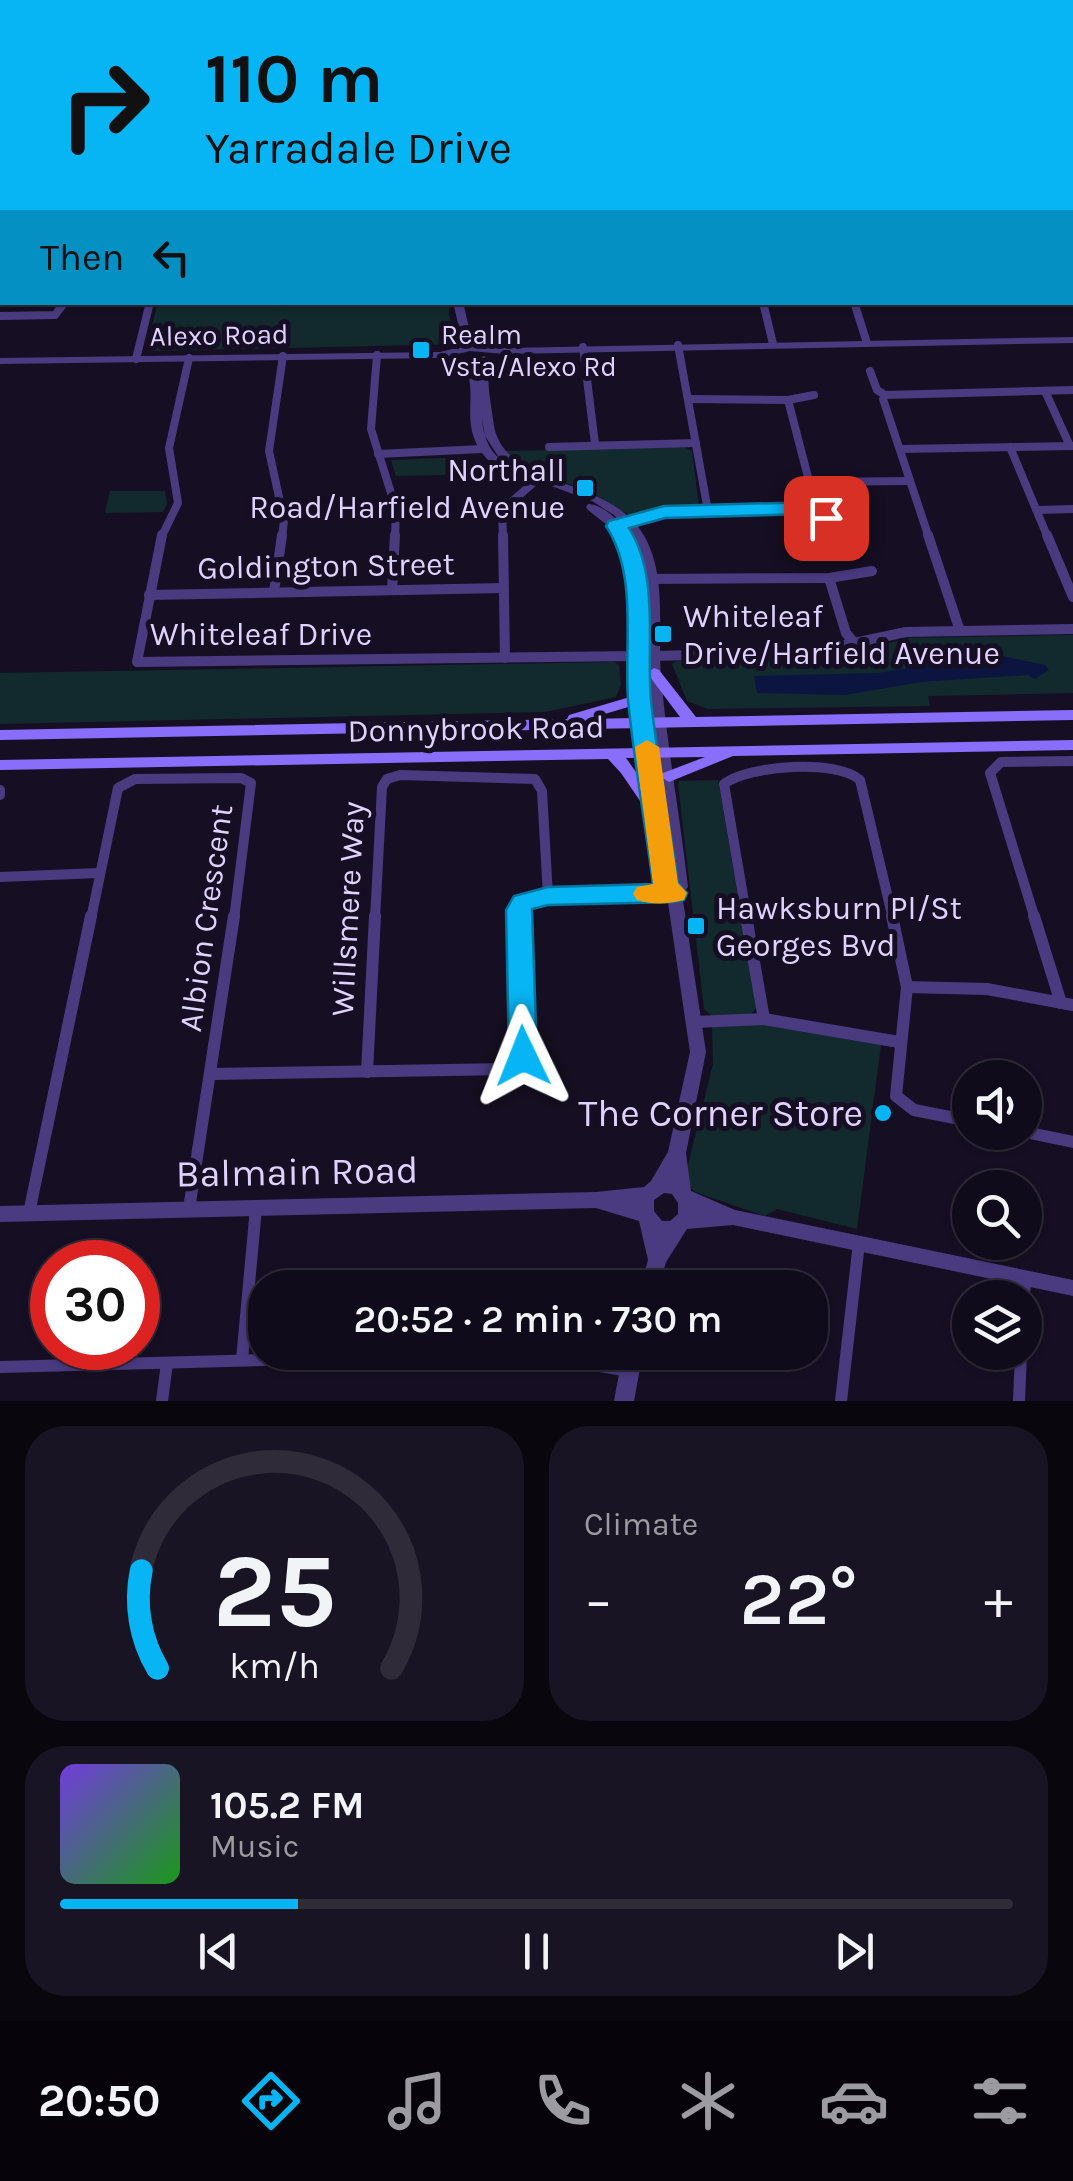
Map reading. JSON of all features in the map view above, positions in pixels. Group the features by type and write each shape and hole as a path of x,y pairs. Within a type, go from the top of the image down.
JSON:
{"main road":[{"path":"654,673 692,722"},
{"path":"546,726 640,699"},
{"name":"Donnybrook Road","path":"0,735 1073,716"},
{"name":"Donnybrook Road","path":"0,765 1073,745"},
{"path":"670,778 731,752"},
{"path":"612,754 655,810"}],"street":[{"path":"0,316 55,315 63,305"},
{"path":"136,359 149,305"},
{"path":"212,1074 508,1069 523,1056 519,910 531,898 674,893 680,888 666,753 640,699 645,656 642,579 623,524 588,504 507,471 482,449 475,427 475,376 464,355 466,336 459,305"},
{"path":"763,305 773,344"},
{"path":"855,305 867,342"},
{"path":"466,336 483,353 486,430 490,442 534,480"},
{"path":"483,353 583,347 1073,340"},
{"path":"678,346 708,511"},
{"path":"583,347 592,439 596,444"},
{"name":"Alexo Road","path":"0,361 483,353"},
{"path":"377,355 372,430 396,509 392,590"},
{"path":"274,592 284,520 268,451 283,356"},
{"name":"Whiteleaf Drive","path":"189,358 170,448 178,503 161,537 136,654 141,664 812,652 906,632 1073,630"},
{"path":"870,371 877,390 886,395 1073,390"},
{"path":"900,448 1071,446 1045,391"},
{"path":"688,399 788,400 814,395"},
{"path":"886,395 884,402 960,631"},
{"path":"788,400 816,508 826,518 831,534"},
{"path":"549,448 696,443"},
{"path":"1010,447 1073,598"},
{"path":"378,454 482,449"},
{"path":"506,658 502,510 534,480"},
{"path":"812,482 910,481"},
{"path":"623,524 656,513 816,508"},
{"path":"1038,510 1073,509"},
{"path":"642,579 829,578 872,571"},
{"path":"829,578 846,633 855,644"},
{"name":"Goldington Street","path":"149,594 503,588"},
{"path":"645,656 654,673 648,753 655,810 666,887 674,893 695,1022 697,1070 678,1154 642,1202 656,1260"},
{"path":"907,987 987,988 1067,1004 990,773 994,765 1002,762 1073,761"},
{"path":"764,1019 724,789 726,780 736,774 833,769 856,775 907,987 896,1096 914,1110 952,1118"},
{"name":"Willsmere Way","path":"367,1072 382,787 386,779 400,775 535,780 542,791 548,896"},
{"name":"Albion Crescent","path":"29,1213 117,791 126,782 237,777 251,783 212,1074 189,1209"},
{"path":"0,876 99,873"},
{"path":"695,1022 764,1019 899,1042"},
{"path":"1042,1136 1073,1142"},
{"path":"653,1270 690,1208 678,1154"},
{"path":"652,1191 685,1194 733,1217 859,1244 994,1280"},
{"name":"Balmain Road","path":"0,1214 596,1200 652,1191"},
{"name":"Balmain Road","path":"596,1200 646,1218"},
{"path":"242,1360 256,1208"},
{"path":"646,1218 663,1227 733,1217"},
{"path":"841,1401 859,1244"},
{"path":"1042,1288 1073,1288"},
{"path":"0,1367 248,1360"},
{"path":"162,1401 167,1363"},
{"path":"624,1401 630,1370"},
{"path":"1018,1401 1020,1370"}],"green space":[{"path":"157,305 449,305 459,344 151,351 146,348"},
{"path":"684,447 692,451 699,506 629,515 591,492 529,470 503,451"},
{"path":"464,457 487,474 396,476 391,460"},
{"path":"110,491 165,491 167,504 163,512 105,513"},
{"path":"1073,635 1073,693 928,696 930,706 708,709 687,701 672,664 826,658 910,638"},
{"path":"614,662 619,665 621,685 616,697 545,712 0,724 0,673"},
{"path":"718,780 757,1007 750,1015 712,1016 704,1009 678,784"},
{"path":"770,1024 881,1045 857,1229 777,1209 765,1216 695,1192 688,1186 687,1169 713,1064 712,1026"}],"shaded area":[{"path":"950,656 963,660 1003,656 1045,665 1049,670 1035,679 1027,675 921,682 845,695 757,693 754,676 878,673 950,661"}],"slow traffic":[{"path":"646,894 674,893 666,887 647,747"}],"place":[{"name":"Realm Vsta/Alexo Rd","path":"421,350"},
{"name":"Northall Road/Harfield Avenue","path":"585,488"},
{"name":"Whiteleaf Drive/Harfield Avenue","path":"663,634"},
{"name":"Hawksburn Pl/St Georges Bvd","path":"696,926"},
{"name":"The Corner Store","path":"883,1113"}],"route":[{"path":"523,1056 519,910 523,903 548,896 674,893 666,887 640,699 636,579 630,546 616,526 664,512 816,508 826,518"}]}
